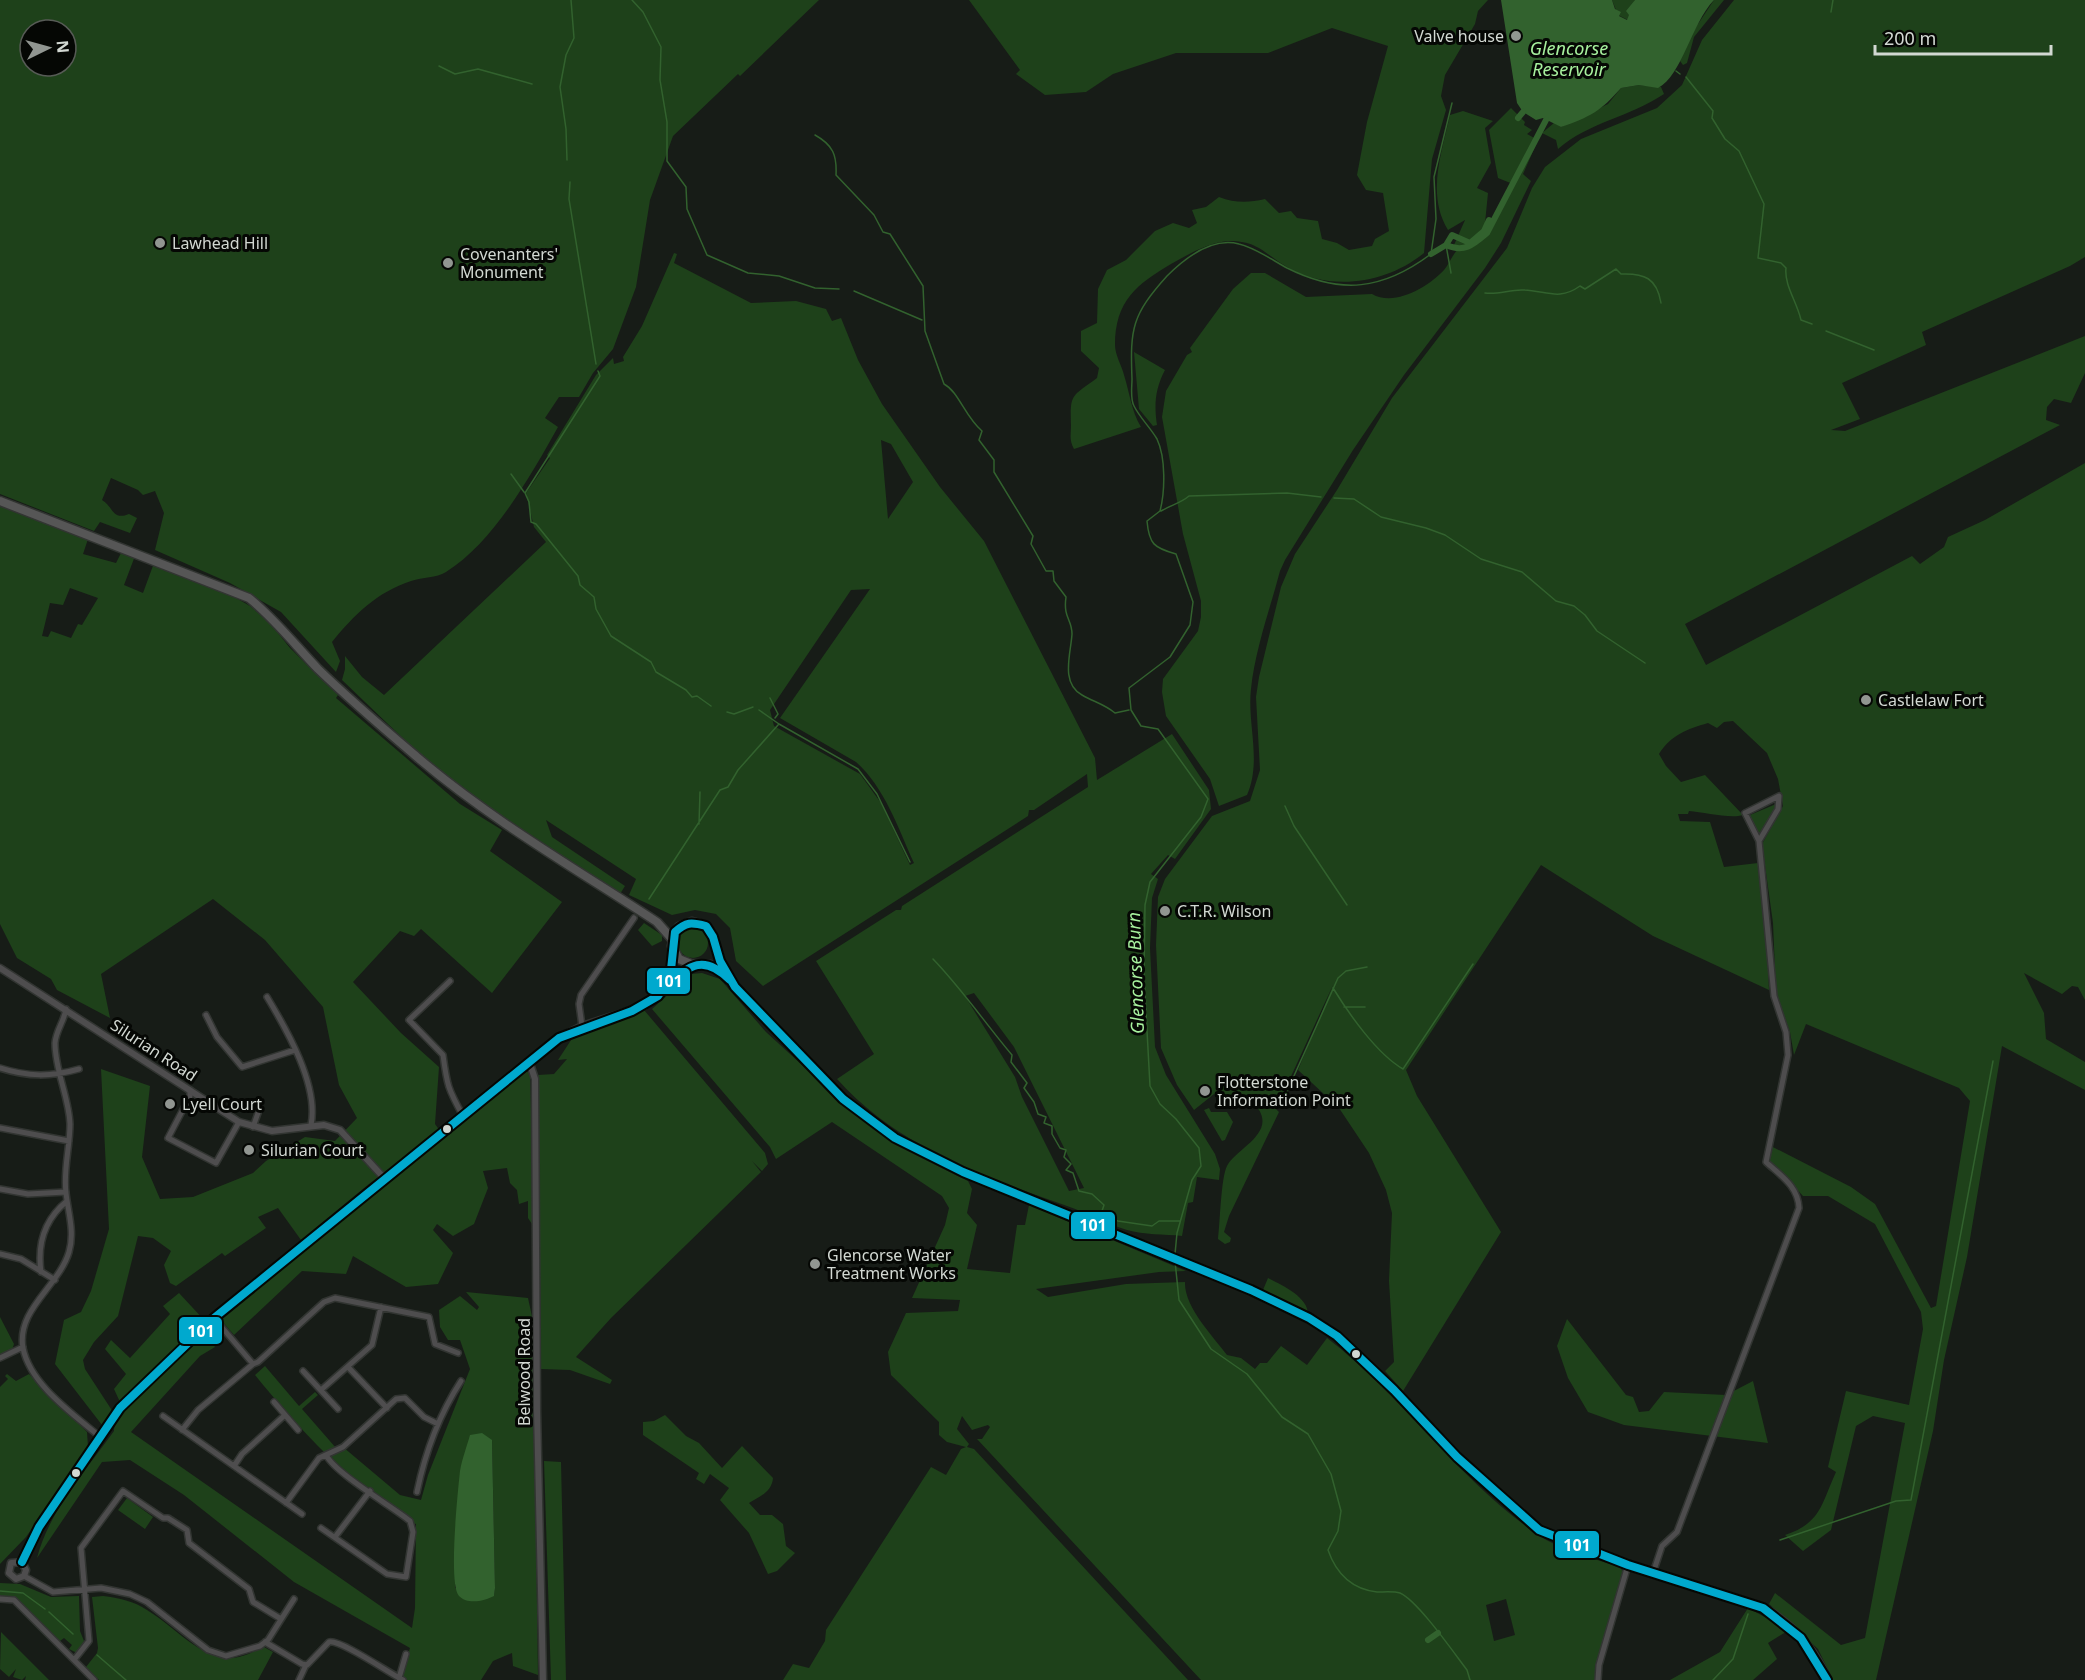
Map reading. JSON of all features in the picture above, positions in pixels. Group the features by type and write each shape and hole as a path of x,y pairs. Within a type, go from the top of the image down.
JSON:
{"highway":[{"path":"0,501 249,598 275,620 333,684 418,758 527,837 657,922 672,939 674,953 685,963 718,969 729,978 786,1042 843,1099 895,1138 963,1172 1274,1300 1337,1336 1394,1390 1457,1457 1525,1520 1555,1538 1628,1565 1763,1608 1779,1617 1805,1641 1827,1680"},
{"path":"657,922 679,927"},
{"path":"672,939 679,927 685,923 700,923 711,932 729,978"},
{"path":"696,964 710,956 714,944"}],"street":[{"path":"1653,1573 1662,1546 1677,1532 1799,1208 1798,1196 1794,1187 1766,1162 1788,1055 1786,1032 1774,996 1759,841 1745,813 1759,803 1779,796 1778,809 1759,841"},
{"path":"582,1026 579,1004 581,995 634,918"},
{"path":"667,986 674,953"},
{"path":"22,1562 39,1527 120,1408 214,1318 530,1064 559,1038 582,1026 644,1006 696,964"},
{"name":"Silurian Road","path":"0,968 239,1122 253,1127 285,1132 311,1125 324,1125 340,1130 385,1179"},
{"path":"450,981 409,1020 443,1055 444,1076 448,1090 463,1116"},
{"path":"267,997 288,1032 295,1050 311,1099 311,1125"},
{"path":"66,1009 55,1043 70,1123 66,1192 71,1227 70,1250 55,1280 27,1317 22,1336 30,1367 39,1381 99,1436"},
{"path":"206,1015 217,1037 242,1067 295,1050"},
{"name":"Belwood Road","path":"530,1064 535,1079 537,1411 543,1680"},
{"path":"0,1068 31,1075 60,1075 79,1070"},
{"path":"190,1090 190,1096 168,1138 216,1163 239,1122"},
{"path":"253,1127 258,1113"},
{"path":"0,1128 69,1141"},
{"path":"0,1189 28,1194 66,1192"},
{"path":"41,1272 39,1252 46,1228 53,1212 67,1201"},
{"path":"0,1254 21,1259 55,1280"},
{"path":"182,1430 198,1410 330,1299 341,1298 429,1317 435,1344 458,1353"},
{"path":"321,1390 375,1341 381,1307"},
{"path":"214,1318 253,1364"},
{"path":"0,1358 23,1347"},
{"path":"348,1367 387,1408"},
{"path":"303,1371 338,1409"},
{"path":"417,1492 438,1424 461,1381"},
{"path":"286,1503 319,1458 343,1447 396,1399 405,1398 424,1417 438,1424"},
{"path":"274,1402 298,1430"},
{"path":"234,1466 242,1454 285,1415"},
{"path":"163,1416 302,1514"},
{"path":"321,1528 387,1574 406,1577 412,1524 330,1462 326,1455"},
{"path":"335,1537 370,1491"},
{"path":"74,1660 89,1641 80,1554 82,1543 120,1492 126,1492 163,1518 168,1518 187,1530 189,1544 249,1589 254,1602 281,1619"},
{"path":"9,1573 11,1563 22,1562"},
{"path":"22,1562 26,1570 24,1576"},
{"path":"1598,1680 1599,1665 1628,1565"},
{"path":"0,1575 9,1573"},
{"path":"9,1573 15,1579 24,1576 53,1592 116,1590 138,1598 218,1654 233,1654 265,1642 294,1599"},
{"path":"0,1599 14,1600 94,1680"},
{"path":"299,1680 306,1665 333,1641 401,1679 406,1654"},
{"path":"265,1642 306,1665"}],"shaded area":[{"path":"0,0 819,0 673,136 650,200 636,287 613,349 593,373 579,397 559,397 545,418 558,427 510,506 480,543 446,572 411,581 387,591 358,614 332,642 340,661 336,672 281,612 230,583 155,550 164,513 155,491 143,495 138,490 111,478 102,500 119,516 129,514 137,518 130,533 100,522 94,531 0,494"},
{"path":"969,0 1488,0 1478,11 1475,24 1445,75 1441,96 1446,110 1432,159 1424,253 1393,272 1375,278 1339,282 1304,275 1287,267 1261,249 1240,242 1230,241 1207,246 1171,264 1148,279 1130,296 1119,317 1116,330 1116,353 1141,427 1074,449 1071,443 1072,402 1077,393 1097,378 1099,368 1081,351 1081,331 1097,323 1098,289 1107,270 1126,260 1155,231 1173,223 1189,228 1197,223 1192,210 1206,207 1219,197 1242,202 1265,199 1279,213 1291,211 1297,218 1318,221 1322,239 1337,243 1349,250 1372,246 1375,239 1389,231 1383,193 1366,190 1357,175 1367,122 1388,46 1332,28 1268,53 1176,53 1113,74 1086,92 1045,95 1016,74 1020,70"},
{"path":"1612,0 1635,0 1628,20 1618,15"},
{"path":"1714,0 1724,0 1694,37 1687,63 1683,65 1680,61 1692,33"},
{"path":"1734,0 2085,0 2085,257 2070,266 1922,332 1926,345 1842,383 1860,419 1831,430 1845,431 2085,336 2085,373 2071,403 2054,399 2047,407 2046,420 2060,425 1685,624 1706,665 1912,556 1920,564 1944,547 1948,537 1985,520 2085,463 2085,1000 2078,987 2072,986 2062,994 2024,973 2044,1013 2046,1039 2085,1062 2085,1090 2002,1046 1967,1257 1944,1360 1933,1431 1876,1680 1833,1680 1818,1649 1769,1604 1775,1593 1841,1645 1865,1638 1905,1423 1873,1416 1856,1426 1831,1530 1803,1551 1785,1535 1806,1525 1818,1511 1827,1494 1836,1472 1828,1467 1846,1391 1909,1405 1923,1329 1921,1312 1875,1224 1828,1196 1803,1196 1770,1161 1769,1145 1851,1187 1875,1204 1931,1308 1936,1306 1970,1101 1959,1088 1806,1024 1794,1055 1790,1032 1776,994 1773,923 1762,844 1783,806 1778,779 1767,753 1733,721 1724,722 1717,728 1708,723 1686,730 1674,737 1659,754 1666,766 1681,782 1705,775 1743,815 1724,816 1689,811 1688,814 1678,814 1680,821 1710,822 1724,867 1758,863 1766,926 1769,990 1653,936 1541,865 1406,1070 1417,1096 1501,1232 1403,1391 1385,1371 1394,1362 1389,1281 1392,1213 1386,1190 1369,1153 1339,1108 1298,1070 1333,985 1276,1109 1279,1112 1229,1216 1224,1232 1231,1238 1230,1242 1225,1244 1218,1239 1225,1172 1231,1160 1261,1129 1261,1114 1255,1106 1224,1105 1214,1094 1194,1110 1177,1085 1161,1048 1156,945 1158,897 1165,879 1212,816 1250,801 1260,770 1256,697 1259,677 1281,587 1295,554 1337,490 1392,398 1507,248 1532,188 1545,167 1581,139 1657,108 1682,85 1702,40"},
{"path":"1639,85 1661,87 1664,94 1583,132 1558,149 1556,140 1542,133 1554,123 1561,127 1608,104 1621,88"},
{"path":"1511,108 1525,122 1524,125 1532,130 1527,134 1538,140 1523,174 1531,181 1501,243 1485,268 1404,375 1353,450 1285,560 1263,630 1253,674 1250,702 1254,756 1251,782 1247,795 1219,806 1210,779 1166,716 1162,692 1163,679 1198,631 1201,617 1201,601 1183,534 1162,417 1166,391 1187,355 1192,352 1190,348 1233,289 1251,273 1265,273 1306,297 1372,294 1381,297 1401,297 1429,283 1446,268 1457,250 1454,245 1465,220 1448,230 1441,216 1438,202 1440,158 1450,115 1463,111 1493,121 1485,128 1491,163 1477,188 1488,193 1485,223 1493,227 1513,184 1498,178 1489,130"},
{"path":"674,253 677,254 674,263 751,303 796,301 826,309 832,321 841,318 858,360 882,404 940,487 984,541 1095,758 1097,780 1172,734 1209,790 1211,809 1175,859 1168,855 1151,874 1158,879 1152,898 1150,948 1155,1047 1166,1075 1215,1154 1220,1169 1219,1180 1197,1177 1193,1202 1188,1203 1182,1236 1147,1234 1127,1230 974,1171 915,1141 887,1123 861,1103 837,1079 874,1054 816,961 896,910 901,910 902,906 1088,787 1087,774 1034,810 1029,810 1028,816 763,986 736,961 730,928 716,914 695,910 672,915 629,895 636,879 546,820 552,837 625,886 620,894 470,795 413,748 342,680 345,656 362,677 384,695 546,542 534,527 526,493 550,458 547,455 596,375 613,358 614,364 624,361 623,357 642,326","holes":["881,440 891,444 913,482 888,519","870,589 780,718 856,762 866,772 883,796 896,823 914,863 910,865 881,803 860,774 774,726 770,710 851,590","974,993 1014,1047 1084,1188 1069,1191 1022,1097 1015,1077 965,996"]},
{"path":"1134,352 1165,370 1156,397 1157,425 1153,426 1139,409"},
{"path":"0,505 88,539 83,554 116,563 122,551 135,556 124,585 143,593 154,563 222,590 250,606 270,623 290,648 338,695 336,698 460,804 502,830 490,851 562,902 492,993 421,929 414,936 400,931 353,982 401,1033 439,1067 435,1124 440,1131 369,1184 301,1240 278,1208 258,1217 266,1228 225,1256 222,1253 176,1286 170,1283 164,1265 171,1251 153,1238 138,1236 118,1316 94,1342 83,1360 85,1369 113,1412 102,1425 55,1364 64,1320 81,1312 91,1291 109,1229 101,1069 150,1086 142,1157 160,1199 193,1197 253,1173 266,1161 305,1137 335,1141 357,1118 339,1085 323,1007 265,940 213,899 101,974 110,1018 57,990 51,979 17,958 0,924","holes":["70,588 98,598 82,625 78,624 71,638 51,631 48,637 42,636 50,603 63,605"]},
{"path":"1776,804 1776,809 1759,836 1750,815"},
{"path":"644,923 662,935 662,941 652,946 638,930"},
{"path":"693,928 699,929 707,937 707,949 699,957 693,958 687,957 679,949 678,943 679,937 687,929"},
{"path":"702,973 720,979 766,1032 861,1119 901,1147 968,1181 972,1189 967,1213 977,1225 967,1269 1010,1273 1017,1225 1025,1225 1029,1205 1186,1271 1159,1272 1036,1289 1048,1297 1126,1284 1185,1282 1189,1301 1194,1311 1227,1355 1241,1358 1255,1369 1260,1363 1267,1363 1281,1346 1307,1365 1327,1338 1381,1385 1455,1463 1508,1512 1556,1545 1621,1568 1623,1573 1596,1665 1596,1680 1201,1680 977,1439 982,1439 990,1427 988,1425 972,1430 962,1416 957,1429 969,1444 967,1447 974,1449 1188,1680 783,1680 793,1664 809,1668 825,1641 826,1630 931,1467 946,1475 961,1449 966,1447 947,1442 939,1435 939,1422 891,1375 888,1352 906,1313 958,1311 960,1300 912,1298 945,1225 949,1208 942,1196 832,1122 776,1159 770,1147 652,1009 691,974","holes":["1506,1599 1515,1635 1494,1641 1486,1605"]},
{"path":"644,1010 765,1153 768,1164 762,1171 752,1161 761,1172 611,1318 576,1357 612,1380 610,1384 570,1370 541,1369 538,1075 554,1074 567,1059 558,1060 575,1034"},
{"path":"526,1072 530,1072 534,1227 528,1218 528,1201 519,1204 517,1190 510,1183 507,1168 483,1171 488,1188 474,1224 453,1236 437,1224 433,1230 453,1253 438,1284 406,1287 353,1256 346,1274 302,1271 234,1335 220,1319"},
{"path":"1209,1108 1211,1112 1227,1112 1233,1122 1225,1140 1222,1141 1204,1110"},
{"path":"1268,1278 1299,1297 1304,1302 1308,1314 1263,1290"},
{"path":"466,1292 528,1298 533,1321 538,1675 513,1666 512,1653 493,1661 481,1680 400,1680 410,1648 294,1582 184,1495 130,1460 102,1462 37,1558 59,1507 114,1431 117,1421 126,1408 212,1328 215,1333 210,1340 215,1347 200,1356 131,1432 412,1628 415,1608 416,1524 370,1493 334,1462 301,1429 255,1375 265,1366 299,1406 315,1392 318,1395 302,1409 336,1448 343,1447 400,1495 421,1500 428,1475 470,1369 460,1340 448,1340 440,1327 439,1310 460,1296 477,1310 479,1307","holes":["492,1440 494,1596 455,1588 456,1526"]},
{"path":"179,1293 205,1321 120,1402 114,1389 126,1374 105,1349 111,1340 130,1358 170,1314 163,1306"},
{"path":"0,1317 14,1344 12,1350 0,1358"},
{"path":"1567,1319 1626,1395 1633,1397 1639,1412 1649,1411 1664,1392 1726,1395 1753,1381 1768,1443 1624,1425 1588,1412 1568,1378 1557,1346"},
{"path":"7,1374 16,1381 29,1374 87,1432 88,1447 26,1537 0,1564 0,1387 8,1379 5,1376"},
{"path":"665,1415 686,1436 699,1443 722,1468 742,1446 773,1478 768,1490 749,1503 760,1515 772,1515 783,1524 786,1546 795,1553 777,1571 768,1574 749,1533 720,1500 729,1488 710,1474 704,1484 696,1479 699,1473 643,1435 643,1422 654,1421"},
{"path":"544,1461 561,1462 566,1680 551,1680"},
{"path":"127,1498 153,1517 145,1529 118,1510"},
{"path":"0,1583 20,1584 51,1597 79,1596 80,1631 84,1641 77,1653 69,1649 72,1645 64,1638 60,1641 15,1597 0,1596"},
{"path":"103,1596 137,1604 201,1649 215,1656 230,1658 245,1655 262,1646 273,1652 258,1680 99,1680 86,1667 97,1653 98,1648 92,1597"},
{"path":"1748,1608 1789,1630 1768,1643 1777,1659 1753,1680 1670,1680 1720,1652"},
{"path":"1,1632 49,1680 25,1680 26,1676 22,1680 13,1677 16,1669 9,1677 0,1669"}],"water":[{"name":"Glencorse Reservoir","path":"1501,0 1612,0 1615,9 1621,12 1619,16 1627,20 1629,15 1626,11 1635,0 1714,0 1699,22 1674,73 1666,82 1658,88 1639,85 1621,88 1594,112 1561,127 1543,118 1536,120 1523,112 1517,103"},
{"path":"482,1433 492,1440 495,1588 494,1596 481,1601 471,1601 459,1596 456,1588 454,1556 456,1516 463,1457 470,1435"}],"waterway":[{"path":"567,160 566,129 560,87 566,55 574,38 571,0"},
{"path":"632,0 643,12 661,47 660,80 667,122 667,161 686,187 687,209 707,255 748,273 779,276 815,288 839,289"},
{"path":"1831,12 1833,0"},
{"path":"439,66 455,74 478,69 532,84"},
{"path":"1676,71 1680,74"},
{"path":"1686,77 1713,111 1712,118 1725,139 1739,151 1764,204 1758,258 1781,263 1786,268 1787,281 1801,320 1812,324"},
{"name":"Glencorse Burn","path":"1175,1254 1177,1233 1192,1180 1201,1166 1199,1148 1176,1119 1160,1104 1150,1086 1144,975 1145,905 1150,882 1201,817 1208,799 1158,729 1141,726 1131,710 1129,688 1170,657 1190,625 1193,602 1176,554 1162,550 1154,544 1149,535 1147,521 1160,511 1164,485 1163,465 1157,439 1136,410 1132,400 1133,334 1146,301 1167,276 1199,251 1219,244 1239,244 1258,251 1307,277 1344,285 1361,285 1396,275 1431,254 1436,219 1434,177 1452,103"},
{"path":"1518,118 1523,112"},
{"path":"1431,254 1446,245 1463,248 1487,233 1546,120"},
{"path":"815,135 833,151 836,175 874,215 883,232 890,234 923,286 925,331 944,384 954,393 982,431 979,440 994,460 994,472 1033,536 1031,544 1046,571 1053,571 1054,581 1066,597 1066,610 1072,634 1068,667 1071,683 1082,695 1115,713 1129,710"},
{"path":"570,182 569,199 596,364"},
{"path":"1446,245 1452,235 1470,243 1484,231 1489,220"},
{"path":"1446,245 1451,273"},
{"path":"1485,293 1519,290 1553,294 1566,293 1580,286 1585,289 1616,269 1621,274 1643,276 1648,279 1656,288 1661,303"},
{"path":"854,291 922,320"},
{"path":"1826,331 1874,350"},
{"path":"598,371 600,376 525,493 529,502 531,522 536,524 578,576 580,585 594,597 596,609 611,636 651,662 656,672 686,690 692,697 697,696 711,706"},
{"path":"511,474 524,492"},
{"path":"1161,511 1189,496 1287,493 1321,497"},
{"path":"1334,498 1354,499 1381,517 1445,535 1481,559 1522,572 1556,601 1574,606 1585,615 1597,631 1645,663"},
{"path":"770,698 778,714 775,718"},
{"path":"727,712 734,714 753,707"},
{"path":"759,710 858,769 877,794 910,862"},
{"path":"649,899 720,790 728,787 738,770 778,725"},
{"path":"699,824 700,792"},
{"path":"1285,806 1294,826 1347,905"},
{"path":"933,959 1012,1055 1011,1062 1027,1083 1024,1088 1034,1102 1038,1114 1046,1117 1044,1123 1052,1126 1052,1134 1060,1148 1066,1150 1064,1157 1071,1164 1066,1170 1073,1173 1079,1191 1092,1194 1104,1205 1101,1214 1118,1221 1152,1226 1159,1221 1180,1221"},
{"path":"1333,988 1374,1044 1403,1069 1473,964"},
{"path":"1280,1107 1338,978 1346,971 1367,967"},
{"path":"1344,1007 1365,1007"},
{"path":"1780,1540 1896,1501 1911,1500 1993,1061"},
{"name":"Glencorse Burn","path":"1175,1261 1179,1300 1211,1349 1247,1374 1282,1417 1308,1434 1331,1474 1341,1511 1338,1531 1328,1550 1335,1566 1340,1573 1360,1587 1377,1592 1398,1592 1408,1598 1445,1640 1467,1670 1470,1680"},
{"path":"0,1591 23,1593 45,1609"},
{"path":"49,1612 73,1634"},
{"path":"1713,1680 1733,1659 1748,1614"},
{"path":"1428,1640 1438,1633"},
{"path":"97,1655 126,1680"}],"transit line":[{"name":"101","path":"22,1562 39,1527 120,1408 214,1318 559,1038 632,1011 658,996 670,979 675,932 682,926 692,924 706,926 713,937 720,961 735,987 843,1099 895,1138 963,1172 1251,1290 1309,1318 1337,1336 1394,1390 1457,1457 1539,1530 1628,1565 1763,1608 1801,1638 1827,1680"},
{"name":"101","path":"666,987 682,973 697,965 712,967 730,980"}],"place":[{"name":"Valve house","path":"1516,36"},
{"name":"Lawhead Hill","path":"160,243"},
{"name":"Covenanters' Monument","path":"448,263"},
{"name":"Castlelaw Fort","path":"1866,700"},
{"name":"C.T.R. Wilson","path":"1165,911"},
{"name":"Flotterstone Information Point","path":"1205,1091"},
{"name":"Lyell Court","path":"170,1104"},
{"name":"Silurian Court","path":"249,1150"},
{"name":"Glencorse Water Treatment Works","path":"815,1264"}]}
